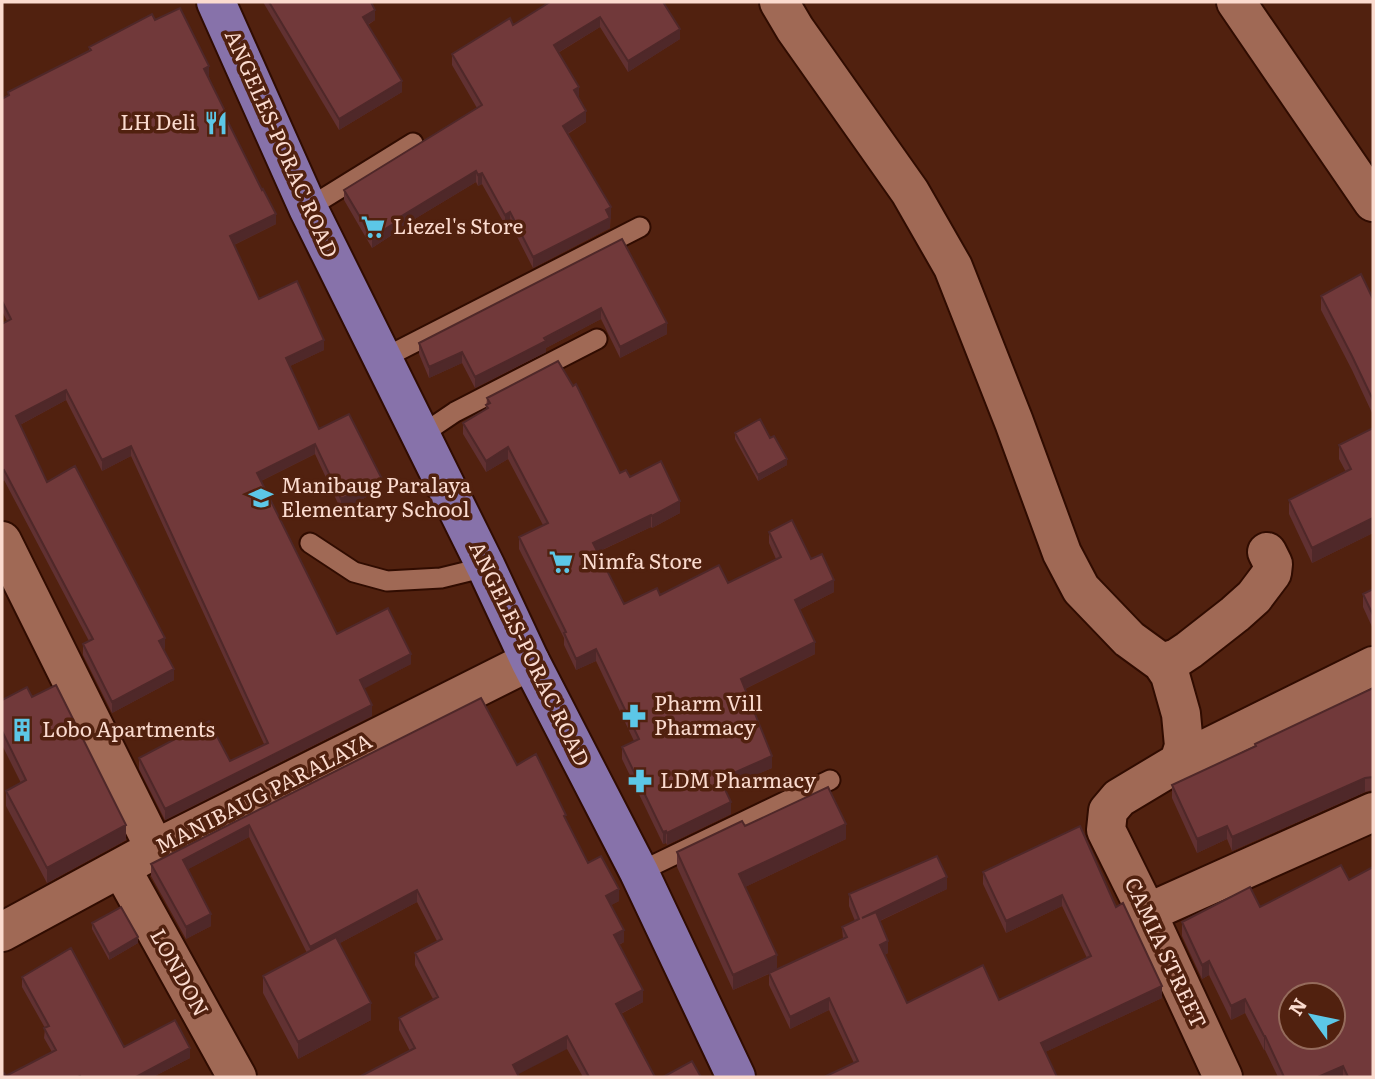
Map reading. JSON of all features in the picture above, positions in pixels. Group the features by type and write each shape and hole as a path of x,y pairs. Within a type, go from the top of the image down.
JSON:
{"main road":[{"name":"ANGELES-PORAC ROAD","path":"216,2 308,208 530,661 639,872 736,1077"}],"street":[{"path":"779,2 802,40 910,192 953,267 1062,553 1081,589 1129,639 1162,663 1170,675 1181,714 1184,746 1179,762"},
{"path":"1236,2 1373,202"},
{"path":"2,541 155,849"},
{"path":"1162,663 1189,650 1254,597 1272,573 1273,564 1267,552"},
{"name":"MANIBAUG PARALAYA","path":"2,932 155,849 530,661"},
{"path":"1179,762 1373,666"},
{"name":"CAMIA STREET","path":"1179,762 1119,798 1108,811 1106,830 1223,1077"},
{"path":"1147,913 1373,812"},
{"name":"LONDON","path":"121,868 237,1077"}],"lane":[{"path":"308,208 413,143"},
{"path":"382,359 640,227"},
{"path":"421,435 455,411 597,339"},
{"path":"310,543 354,572 387,581 441,578 486,567"},
{"path":"639,872 830,780"}],"building":[{"path":"269,2 371,2 375,10 363,17 402,81 339,119"},
{"path":"550,2 663,2 680,29 628,61 600,17 554,45 579,87 574,90 586,111 563,126 611,207 606,210 610,218 533,257 510,212 505,215 482,173 478,175 476,171 372,237 344,190 482,105 452,54 510,18 513,25"},
{"path":"180,8 209,66 204,69 227,115 225,116 276,214 230,236 259,299 297,281 324,340 286,358 319,429 349,414 382,479 341,499 315,444 257,473 337,634 388,608 411,654 360,680 372,705 165,809 139,758 209,721 230,761 268,743 131,446 102,460 66,390 16,416 47,482 75,466 165,638 159,641 174,669 112,702 83,644 93,639 4,470 2,471 2,324 11,319 2,301 2,99 9,95 8,92 91,50 89,47 152,14 155,20"},
{"path":"622,239 667,323 620,347 601,308 544,338 546,341 475,377 462,352 429,367 419,343"},
{"path":"1361,274 1373,299 1373,400 1321,296"},
{"path":"558,361 573,386 576,384 620,473 626,470 630,477 661,461 680,501 593,543 624,604 657,588 660,595 719,565 728,583 781,557 769,532 792,520 811,559 822,554 834,580 795,600 815,642 741,679 772,756 720,779 731,802 667,833 663,832 622,747 639,739 596,649 576,659 564,633 566,632 519,537 548,523 508,447 486,461 463,423 488,408 486,405 490,403 487,398"},
{"path":"760,419 770,438 774,436 787,459 758,475 735,433"},
{"path":"1373,428 1373,518 1312,548 1289,500 1351,469 1339,445"},
{"path":"1373,589 1373,615 1363,594"},
{"path":"56,685 126,825 47,868 6,791 26,780 2,731 2,700 27,687 32,697"},
{"path":"1373,688 1373,777 1365,778 1232,837 1227,826 1197,839 1172,785"},
{"path":"481,698 517,765 536,754 588,863 601,856 619,889 606,896 624,930 614,935 643,990 616,1004 655,1077 589,1077 567,1036 513,1065 519,1077 359,1077 415,1048 399,1018 438,997 415,953 442,939 417,890 310,947 249,825 183,860 211,914 186,927 151,864"},
{"path":"828,787 846,824 739,874 777,955 733,975 677,852 742,821 745,826"},
{"path":"1080,826 1116,907 1123,903 1162,986 1041,1043 1057,1077 824,1077 858,1061 829,998 790,1017 769,973 847,937 842,927 859,919 849,894 937,856 947,877 862,918 876,912 888,941 880,945 907,1003 983,965 999,1000 1091,956 1062,895 1006,921 983,872"},
{"path":"1341,865 1349,880 1373,867 1373,1077 1348,1077 1343,1066 1318,1077 1284,1077 1245,999 1231,1006 1209,961 1202,965 1182,922 1250,887 1260,907"},
{"path":"121,907 138,937 109,954 92,923"},
{"path":"336,937 371,1003 298,1042 263,976"},
{"path":"71,948 124,1047 175,1020 190,1048 136,1077 2,1077 4,1073 6,1076 56,1050 44,1028 49,1026 22,977"},
{"path":"692,1061 701,1077 663,1077"}],"place":[{"name":"LH Deli","path":"216,123"},
{"name":"Liezel's Store","path":"373,227"},
{"name":"Manibaug Paralaya Elementary School","path":"261,498"},
{"name":"Nimfa Store","path":"561,562"},
{"name":"Pharm Vill Pharmacy","path":"634,716"},
{"name":"Lobo Apartments","path":"22,730"},
{"name":"LDM Pharmacy","path":"640,781"}]}
